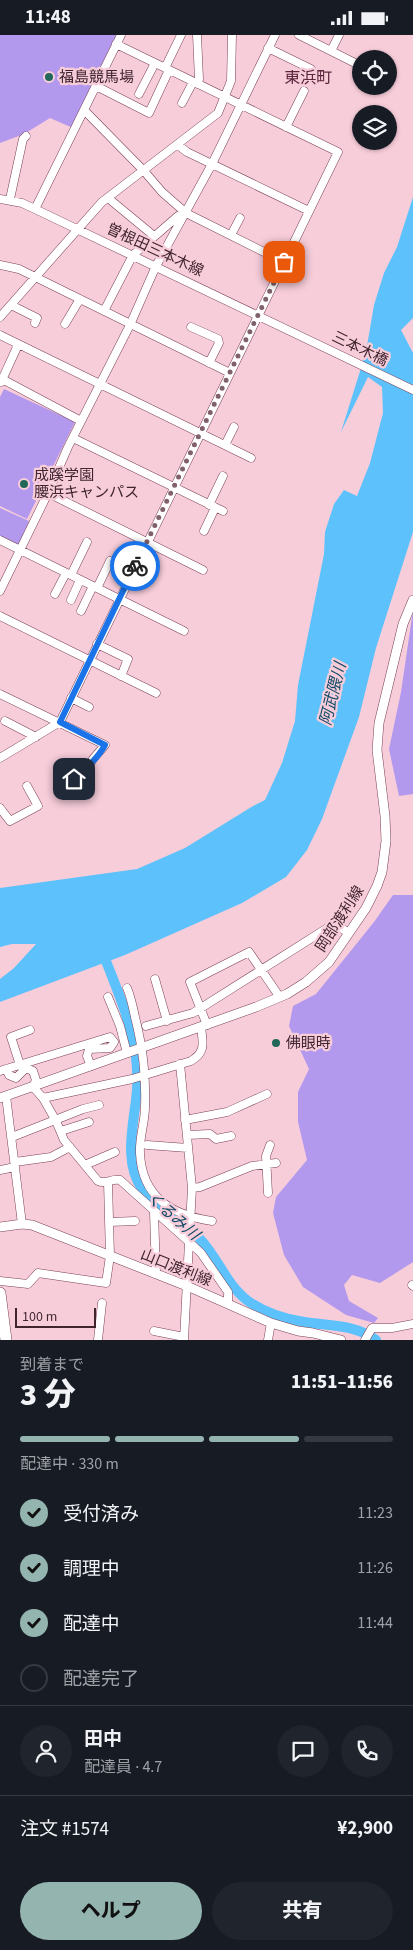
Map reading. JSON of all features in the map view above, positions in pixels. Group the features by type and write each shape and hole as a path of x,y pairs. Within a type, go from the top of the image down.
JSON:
{"highway":[{"path":"0,1293 6,1340"}],"main road":[{"name":"岡部渡利線","path":"3,1097 256,1007 306,982 329,962 366,908 382,872 386,841 377,750 380,723 403,624 413,600"},
{"name":"山口渡利線","path":"0,1227 22,1224 50,1231 187,1286 271,1323 342,1340"}],"street":[{"path":"35,209 121,35"},
{"path":"96,86 149,113 181,35"},
{"path":"182,103 199,79 199,43 197,35"},
{"path":"0,317 108,198 218,113 232,75 232,35"},
{"path":"0,591 81,421 130,325 156,266 212,164 275,35"},
{"path":"299,35 352,62"},
{"path":"331,51 339,35"},
{"path":"0,759 60,722 118,599 338,152 116,44"},
{"path":"268,48 311,69"},
{"path":"139,94 155,63"},
{"path":"286,127 304,91"},
{"path":"84,110 162,192 186,213 284,262"},
{"path":"10,199 22,139 26,136"},
{"path":"178,145 187,152 309,211"},
{"path":"108,198 154,237"},
{"name":"曽根田三本木線","path":"0,199 10,199 35,209 296,333"},
{"path":"104,311 133,255 178,216 186,213"},
{"path":"231,235 240,218"},
{"path":"0,265 19,269 230,373"},
{"path":"65,323 80,299"},
{"path":"11,305 37,318 35,323"},
{"path":"191,327 218,339 219,343 209,363"},
{"name":"三本木橋","path":"296,333 413,390"},
{"path":"0,335 251,458"},
{"path":"18,345 1,381 81,421"},
{"path":"225,445 234,427"},
{"path":"73,438 224,511"},
{"path":"204,531 223,476"},
{"path":"48,493 203,570"},
{"path":"0,540 184,631"},
{"path":"55,594 87,542"},
{"path":"80,611 110,561 133,571"},
{"path":"71,600 80,580"},
{"path":"0,616 156,693"},
{"path":"97,644 128,659 121,676"},
{"path":"0,693 105,745 86,771 63,787"},
{"path":"71,698 89,707"},
{"path":"5,721 36,737"},
{"path":"2,812 10,821 38,806 27,786"},
{"path":"146,1027 202,1009 330,927 336,925 349,933"},
{"path":"43,1098 132,1079 199,1056 203,1045 204,1026 202,1009 190,982 249,952 279,997"},
{"path":"155,979 166,1021"},
{"path":"127,988 142,1049 145,1075 145,1111 140,1152 146,1180 164,1205 191,1218 212,1221"},
{"path":"108,997 120,1026 128,1053"},
{"path":"20,1065 11,1037 30,1030"},
{"path":"3,1070 110,1037 114,1042 110,1048 88,1049 87,1056 90,1066"},
{"path":"154,1331 184,1338 192,1188 180,1064"},
{"path":"3,1070 16,1078 26,1069 33,1071 36,1080 33,1087 43,1098 70,1147 98,1181 104,1183 120,1179 189,1242 206,1259 228,1292 228,1305"},
{"path":"186,1120 226,1112 267,1094"},
{"path":"3,1097 12,1137 22,1224"},
{"path":"12,1137 83,1109 99,1105"},
{"path":"61,1131 89,1122"},
{"path":"187,1135 210,1134 216,1139 231,1136"},
{"path":"147,1145 188,1148"},
{"path":"268,1193 266,1163 267,1151 270,1145"},
{"path":"0,1170 51,1157 70,1147"},
{"path":"85,1165 115,1152"},
{"path":"192,1188 252,1166 276,1163"},
{"path":"0,1281 28,1284 38,1273 106,1283 110,1256 108,1182"},
{"path":"154,1212 156,1275"},
{"path":"110,1222 135,1221"},
{"path":"98,1340 102,1303"},
{"path":"268,1340 271,1323"},
{"path":"365,1339 372,1328 392,1328 413,1324"}],"shaded area":[{"name":"福島競馬場","path":"0,35 118,35 73,128 50,118 24,134 0,143"},
{"name":"成蹊学園 腰浜キャンパス","path":"4,389 75,422 27,519 0,506 0,397"},
{"path":"0,508 29,521 19,545 0,536"},
{"path":"413,610 413,794 399,796 389,749 401,692"},
{"path":"393,895 413,895 413,1262 380,1283 352,1275 344,1285 349,1301 378,1318 374,1323 346,1315 303,1287 284,1255 273,1213 276,1197 307,1160 298,1122 298,1092 309,1069 289,1026 293,1006 316,994 374,922"}],"water":[{"name":"阿武隈川","path":"413,197 413,318 401,330 413,353 413,532 376,648 359,717 322,819 307,850 286,877 242,903 125,955 0,1002 0,979 14,968 36,944 12,944 0,947 0,888 137,869 185,848 265,800 282,763 295,721 298,685 324,554 325,532 334,504 344,490 357,496 370,463 383,413 382,387 368,377 341,432 366,352 374,305 384,273 397,247"}],"waterway":[{"name":"くるみ川","path":"100,952 106,961 120,996 134,1045 137,1081 131,1153 132,1165 142,1189 148,1197 199,1238 234,1287 254,1305 289,1319 351,1328 376,1340"}],"way so far":[{"path":"135,566 284,262"}],"place":[{"name":"福島競馬場","path":"49,77"},
{"name":"成蹊学園 腰浜キャンパス","path":"24,484"},
{"name":"佛眼時","path":"276,1043"}],"district":[{"name":"東浜町","path":"308,78"}],"route":[{"path":"74,779 86,771 105,745 60,722 135,566"}]}
